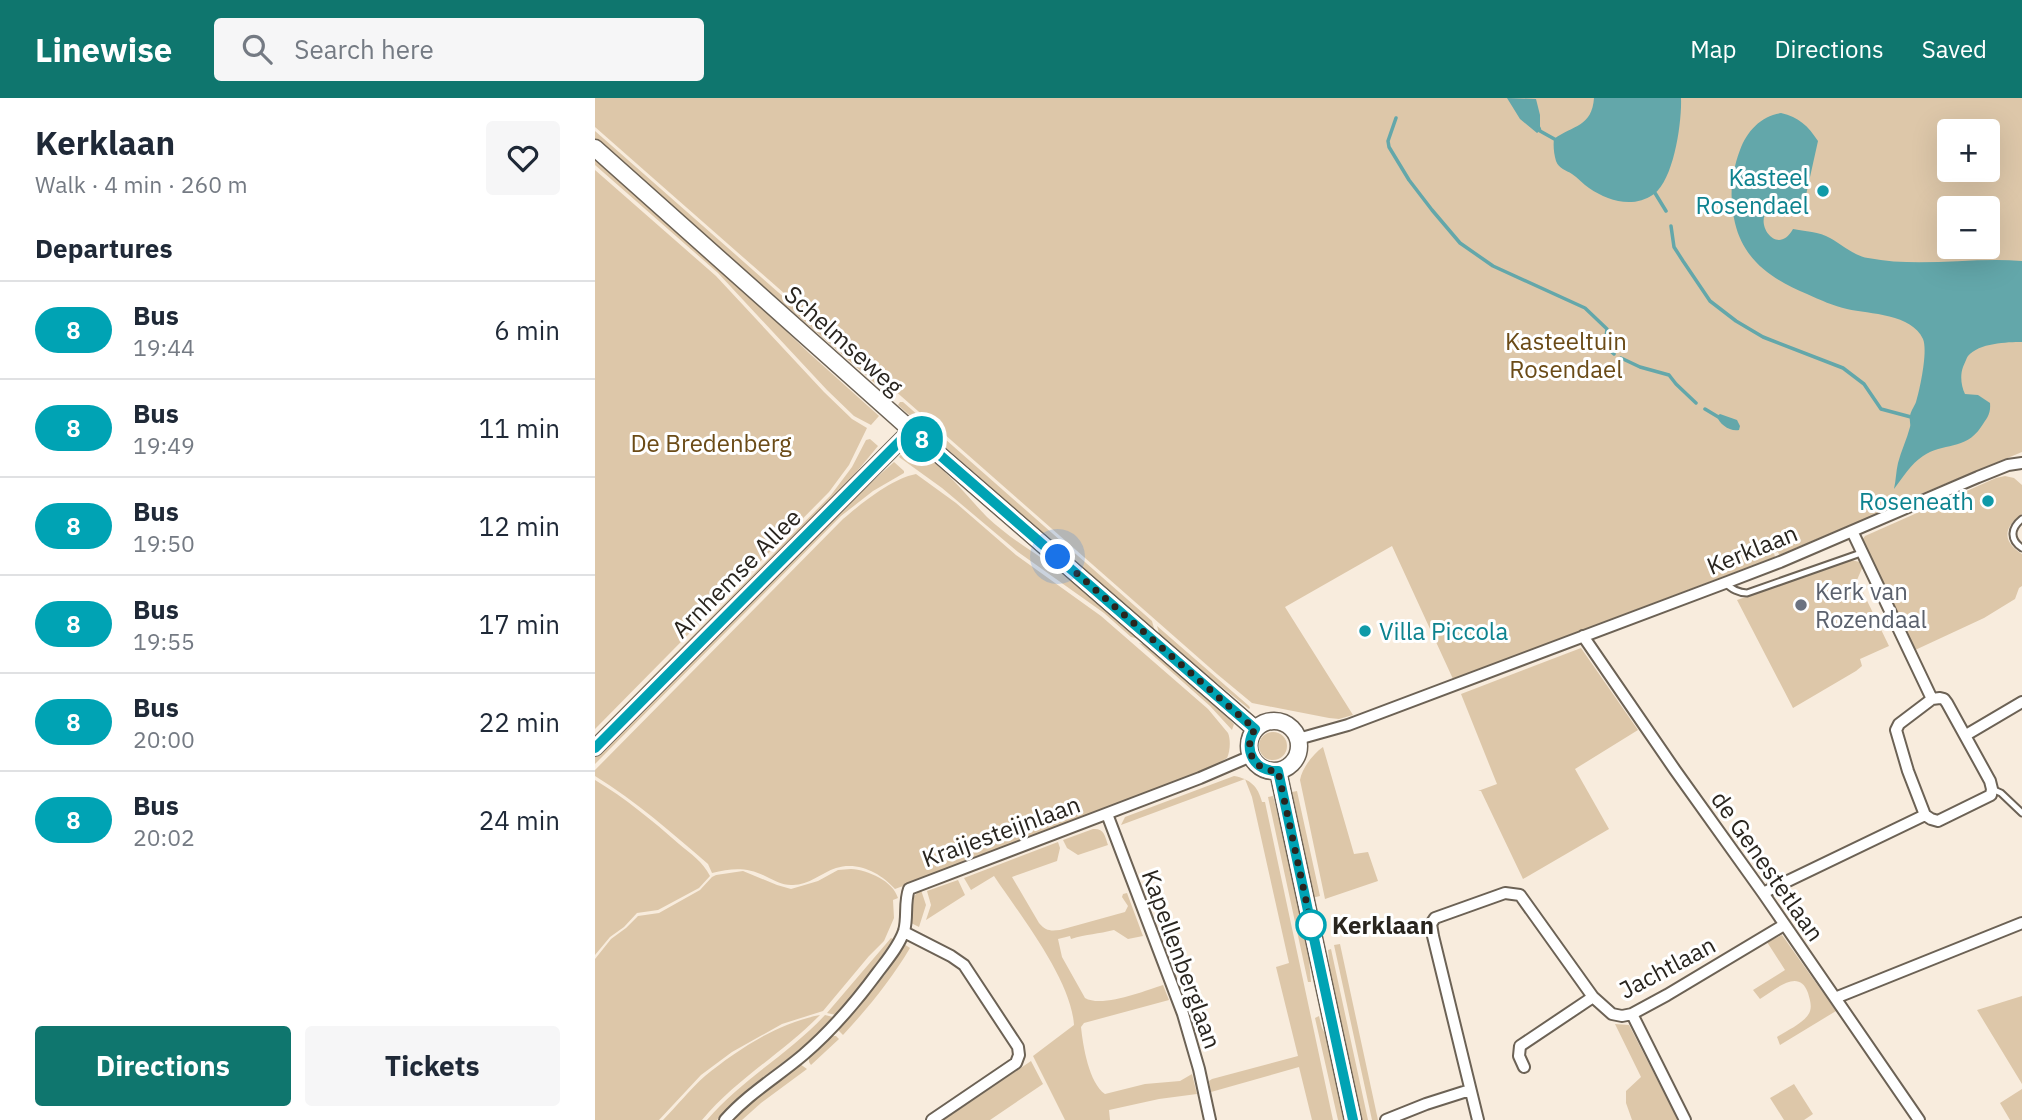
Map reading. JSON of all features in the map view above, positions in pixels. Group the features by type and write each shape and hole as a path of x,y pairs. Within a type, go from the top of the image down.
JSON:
{"main road":[{"name":"Schelmseweg","path":"595,148 911,430 1255,729"},
{"path":"1282,722 1290,727 1297,739 1298,753 1289,767 1278,771 1266,770 1243,760 1249,740 1259,724 1282,722"},
{"path":"1278,771 1353,1120"}],"street":[{"name":"Arnhemse Allee","path":"595,748 911,430"},
{"name":"Kerklaan","path":"1297,739 1349,725 1725,583 1988,473 2022,463"},
{"path":"1852,531 1933,699"},
{"name":"de Genestetlaan","path":"1583,636 1919,1120"},
{"path":"1933,699 1944,699 1966,735 1993,789 1991,795 1938,821 1925,815 1896,730 1899,724 1933,699"},
{"path":"1966,735 2022,702"},
{"name":"Kraijesteijnlaan","path":"725,1120 754,1091 819,1041 864,991 889,958 904,932 906,896 909,889 1243,760"},
{"name":"Kapellenberglaan","path":"1107,814 1183,1014 1197,1060 1210,1120"},
{"path":"1763,893 1925,815"},
{"path":"1478,1120 1436,949 1431,924 1435,918 1505,892 1520,895 1593,997"},
{"path":"1835,998 2022,923"},
{"name":"Jachtlaan","path":"1524,1067 1519,1056 1520,1046 1593,997 1612,1014 1632,1014 1784,925"},
{"path":"904,932 964,965 1017,1046 1019,1055 1016,1063 932,1120"},
{"path":"1632,1014 1685,1120"},
{"path":"1386,1120 1470,1090"}],"lane":[{"path":"2022,519 2012,533 2013,540 2022,548"},
{"path":"1725,583 1732,590 1747,593 1861,553"},
{"path":"1993,789 2022,813"}],"green space":[{"name":"Kasteeltuin Rosendael","path":"595,98 2022,98 2022,452 1779,555 1778,552 1774,553 1775,557 1453,679 1392,546 1285,607 1353,715 1339,719 1329,718 1252,703 595,127"},
{"path":"595,131 894,394 894,400 595,139"},
{"path":"595,157 718,266 878,415 871,425 854,416 827,390 718,273 595,165"},
{"name":"De Bredenberg","path":"595,170 716,276 824,392 852,419 867,428 849,465 829,492 595,729"},
{"path":"900,402 1152,621 1155,632 898,405"},
{"path":"870,439 878,446 835,498 595,741 595,735 831,495 852,467 866,440"},
{"path":"912,451 931,460 995,524 1076,583 1143,640 1131,637 1104,613 1018,552 942,488 899,457 902,453"},
{"path":"894,462 904,473 873,491 841,516 595,764 595,757 838,512"},
{"path":"916,474 956,503 1016,555 1101,616 1208,709 1228,733 1230,746 1227,758 1205,771 895,889 876,873 853,866 836,868 797,885 781,883 746,870 733,869 712,873 708,864 667,829 595,776 595,770 843,519 887,486"},
{"path":"2005,476 2014,478 2022,485 2022,514 2011,524 2007,534 2011,544 2022,554 2022,586 2015,599 1984,618 1913,651 1862,540 1865,536"},
{"path":"1851,560 1860,562 1863,566 1857,580 1889,646 1860,659 1862,666 1856,671 1793,708 1737,600"},
{"path":"1157,626 1249,706 1250,708 1160,637"},
{"path":"1139,643 1151,646 1192,682 1234,724 1232,730 1210,706"},
{"path":"1581,648 1638,730 1575,769 1609,829 1523,879 1481,791 1478,791 1497,784 1461,694"},
{"path":"1273,732 1283,736 1287,746 1283,756 1273,760 1263,756 1259,746 1263,736"},
{"path":"1323,747 1354,854 1368,852 1378,881 1325,899 1300,780 1315,753"},
{"path":"1234,776 1245,779 1121,825 1125,817"},
{"path":"1245,779 1253,784 1262,802 1265,802 1333,1120 1312,1120 1299,1067 1211,1092 1209,1081 1212,1079 1298,1056 1276,967 1289,963 1252,797"},
{"path":"595,780 659,827 696,858 710,876 699,888 658,910 637,913 610,937 595,955"},
{"path":"1297,791 1320,896 1312,898 1296,824 1292,792"},
{"path":"1273,796 1308,948 1311,982 1308,982 1268,797"},
{"path":"1093,829 1102,831 1108,845 1078,855 1067,848 1063,840"},
{"path":"1058,842 1060,848 1057,861 1012,877 1039,923 1048,930 1060,930 1125,912 1128,906 1122,897 1127,893 1143,936 1128,939 1114,930 1058,939 1062,957 1085,998 1092,1001 1112,1000 1163,985 1169,1000 1084,1023 1081,1027 1083,1044 1095,1082 1105,1094 1145,1084 1180,1081 1192,1074 1197,1094 1109,1110 1110,1120 1065,1120 1033,1056 1074,1025 1064,988 1043,948 994,876 971,890 964,878"},
{"path":"851,869 879,878 891,886 898,898 893,900 894,918 884,941 823,1011 782,1024 732,1052 701,1075 659,1120 595,1120 595,959 611,939 638,916 659,913 700,890 716,875 743,871 791,889 818,881 838,870"},
{"path":"958,880 965,895 926,920 931,905 927,891"},
{"path":"921,890 926,905 919,927 911,923 911,908 914,896"},
{"path":"1782,935 1836,1011 1780,1045 1777,1037 1802,1021 1811,1007 1808,993 1799,982 1793,981 1779,986 1760,999 1753,990 1785,970 1767,942"},
{"path":"891,938 893,939 867,978 836,1015 827,1013"},
{"path":"904,944 910,948 895,971 843,1035 839,1027 884,976"},
{"path":"1340,944 1378,1120 1372,1120 1334,945"},
{"path":"1331,949 1368,1120 1360,1120 1331,981 1328,950"},
{"path":"2022,996 2022,1084 1977,1010"},
{"path":"820,1015 715,1105 702,1120 663,1120 694,1086 731,1056 789,1024"},
{"path":"825,1015 833,1017 802,1048 750,1087 717,1120 707,1120 735,1092"},
{"path":"1319,1016 1328,1039 1346,1120 1338,1120 1315,1018"},
{"path":"1615,1024 1629,1025 1678,1120 1632,1120 1626,1103 1626,1091 1641,1077"},
{"path":"832,1036 839,1039 811,1065 809,1057"},
{"path":"1031,1061 1043,1084 990,1120 944,1120"},
{"path":"800,1064 807,1069 742,1120 732,1120 757,1097"},
{"path":"1794,1084 1813,1114 1804,1120 1784,1120 1770,1098"},
{"path":"2022,1089 2022,1120 2010,1120 2000,1103"}],"water":[{"path":"1507,98 1536,99 1540,131 1537,133 1520,119"},
{"path":"1594,98 1681,98 1680,121 1672,163 1661,187 1646,199 1621,202 1604,197 1557,164 1554,139 1590,115"},
{"path":"1781,113 1803,123 1818,141 1802,213 1783,208 1770,210 1764,223 1771,237 1778,240 1786,238 1793,229 1812,232 1826,236 1858,255 1887,261 2022,261 2022,342 1979,348 1968,356 1962,370 1961,380 1965,394 1978,395 1990,403 1987,418 1968,440 1938,449 1919,459 1894,489 1898,463 1909,432 1910,415 1921,380 1925,352 1923,339 1910,324 1889,316 1837,306 1783,282 1762,268 1753,258 1745,248 1735,223 1732,186 1740,150 1756,126 1767,117"},
{"path":"1720,414 1737,420 1739,430 1729,429 1722,424 1717,416"}],"waterway":[{"path":"1396,118 1388,141 1389,147 1409,180 1460,243 1493,266 1585,308 1607,329 1605,346 1614,354"},
{"path":"1539,128 1558,141"},
{"path":"1651,191 1666,211"},
{"path":"1671,226 1674,247 1710,301 1763,337 1843,368 1864,384 1881,409 1911,417"},
{"path":"1621,358 1640,367 1669,375 1696,403"},
{"path":"1705,409 1720,418"}],"bus line":[{"name":"8","path":"595,748 911,430 1255,729 1249,740 1251,756 1266,770 1278,771 1353,1120"}],"place":[{"name":"Kasteel Rosendael","path":"1823,191"},
{"name":"Roseneath","path":"1988,501"},
{"name":"Kerk van Rozendaal","path":"1801,605"},
{"name":"Villa Piccola","path":"1365,631"},
{"name":"Kerklaan","path":"1311,925"}],"route":[{"path":"1058,557 1255,729 1249,740 1251,756 1266,770 1278,771 1312,928 1311,925"}]}
